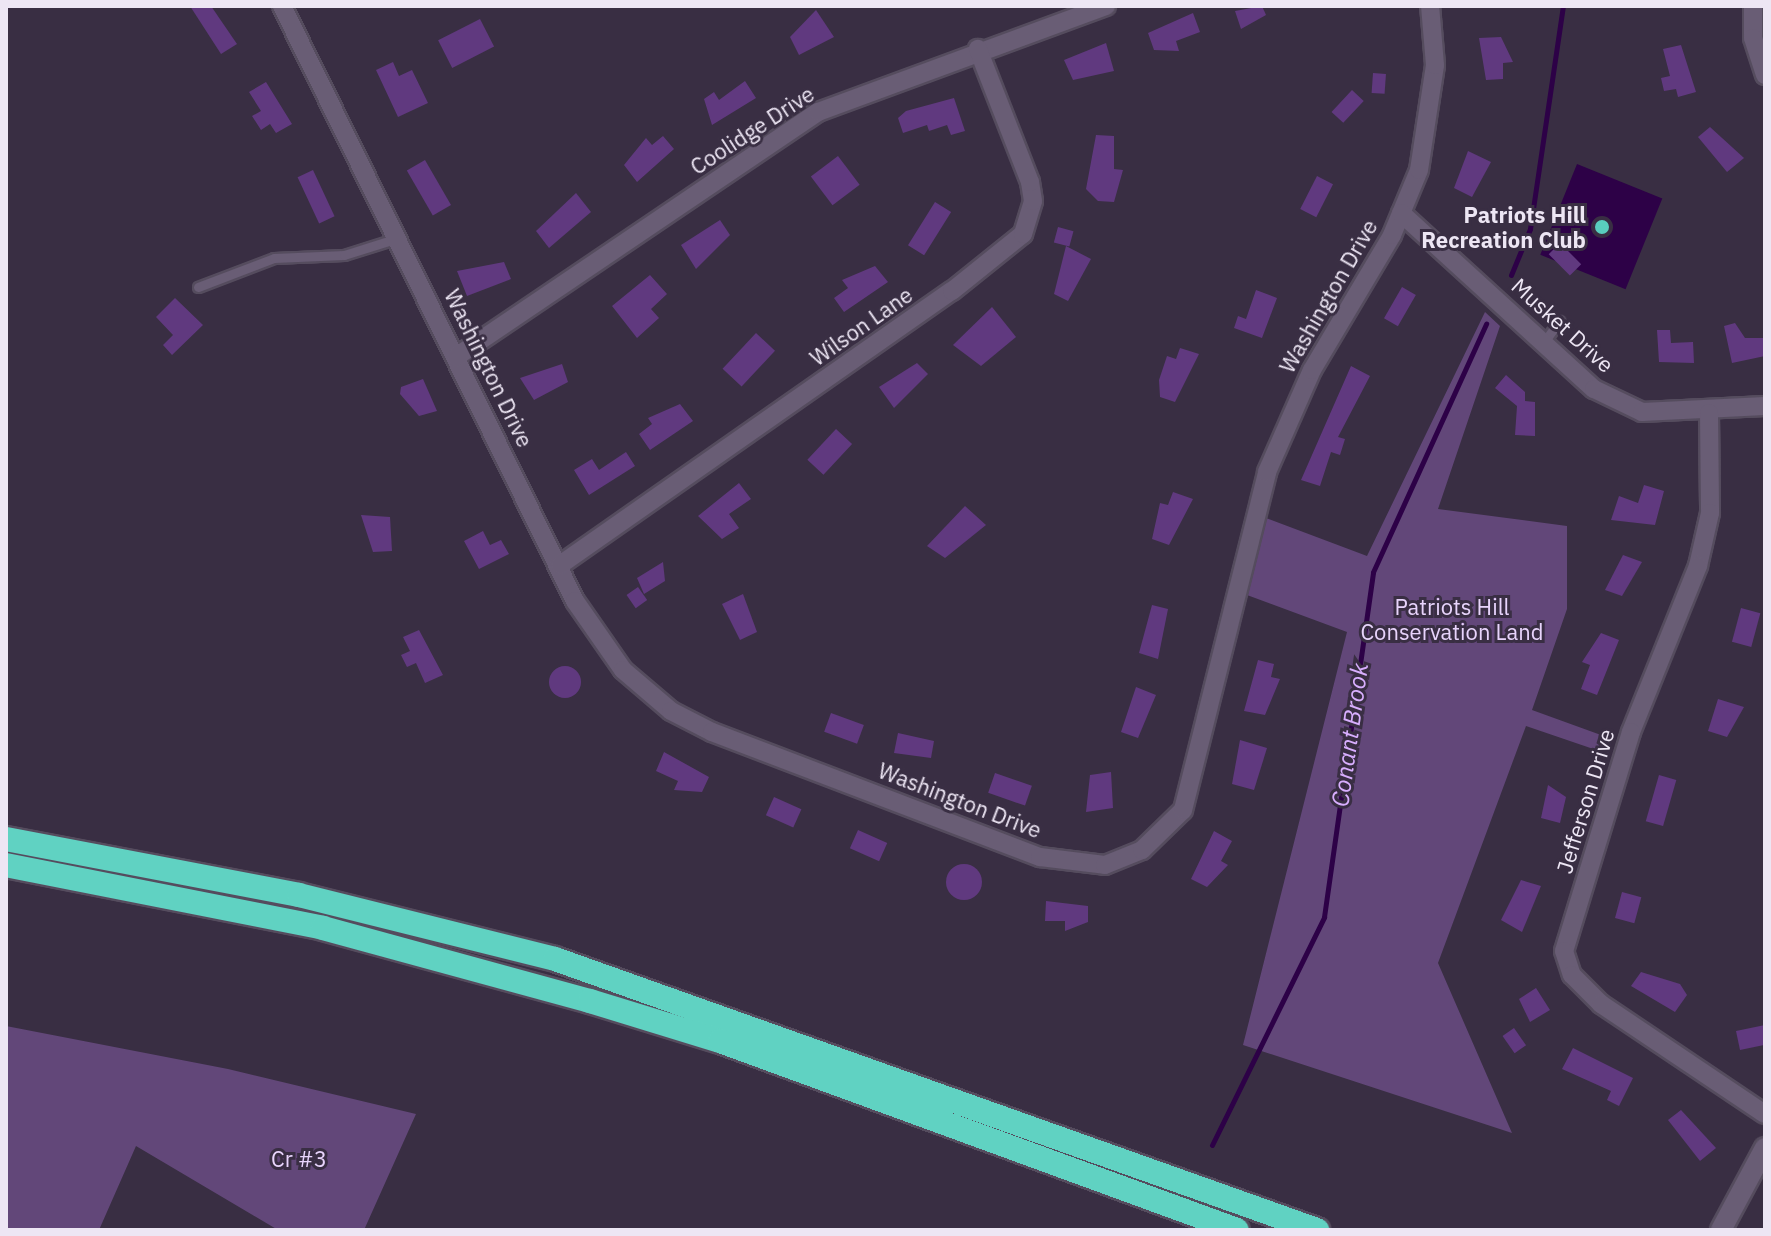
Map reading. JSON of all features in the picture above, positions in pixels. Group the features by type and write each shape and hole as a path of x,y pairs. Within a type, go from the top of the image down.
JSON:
{"highway":[{"path":"6,839 299,895 555,959 1317,1230"},
{"path":"6,865 323,928 590,1001 720,1041 1237,1230"}],"street":[{"name":"Washington Drive","path":"282,6 560,565 609,653 646,692 688,720 1040,857 1105,865 1122,860 1183,810 1267,472 1312,370 1401,213 1428,125 1435,65 1430,6"},
{"name":"Coolidge Drive","path":"456,357 818,112 978,49 1106,6"},
{"path":"1753,6 1753,38 1765,75"},
{"name":"Wilson Lane","path":"560,565 952,291 1023,234 1033,201 1030,182 978,49"},
{"name":"Musket Drive","path":"1401,213 1594,389 1642,412 1709,413 1765,406"},
{"name":"Jefferson Drive","path":"1709,413 1710,513 1698,566 1631,732 1564,951 1572,975 1601,1004 1765,1114"},
{"path":"1721,1230 1765,1148"}],"lane":[{"path":"198,287 274,258 344,255 398,238"},
{"path":"1544,342 1559,321"}],"green space":[{"name":"Patriots Hill Conservation Land","path":"1485,312 1500,326 1438,509 1567,526 1567,609 1532,710 1612,739 1608,754 1526,726 1438,963 1512,1133 1243,1045 1347,632 1247,595 1266,518 1367,556"},
{"name":"Cr #3","path":"6,1026 228,1069 416,1114 364,1230 278,1230 136,1146 99,1230 6,1230"}],"shaded area":[{"name":"Patriots Hill Recreation Club","path":"1577,164 1662,198 1626,289 1540,255"}],"building":[{"path":"190,6 211,6 237,44 221,54"},
{"path":"1262,6 1266,15 1241,29 1235,11"},
{"path":"816,10 834,37 799,55 790,37"},
{"path":"1193,13 1200,32 1176,41 1179,51 1154,50 1148,33"},
{"path":"480,19 494,47 452,68 438,40"},
{"path":"1501,37 1513,62 1503,63 1503,79 1486,80 1479,38"},
{"path":"1106,43 1114,71 1073,80 1064,60"},
{"path":"1681,45 1696,92 1678,97 1676,89 1664,91 1661,78 1670,76 1663,49"},
{"path":"393,62 399,76 412,70 428,103 398,117 376,70"},
{"path":"1373,73 1386,74 1385,94 1372,93"},
{"path":"745,81 756,98 712,125 704,99 714,92 719,100"},
{"path":"266,82 292,124 276,133 270,124 261,130 252,116 261,111 249,92"},
{"path":"1352,90 1364,101 1343,123 1332,112"},
{"path":"954,98 965,131 951,135 947,125 929,131 927,125 903,133 898,118 906,111"},
{"path":"1710,127 1744,158 1727,172 1698,137"},
{"path":"1096,135 1114,136 1114,169 1123,170 1114,202 1098,201 1086,189"},
{"path":"663,136 674,149 637,182 624,165 646,138 652,145"},
{"path":"1468,151 1491,162 1472,197 1454,188"},
{"path":"838,156 860,185 833,205 811,176"},
{"path":"425,160 451,205 433,216 407,170"},
{"path":"313,170 335,216 319,223 298,177"},
{"path":"1317,176 1333,184 1316,217 1300,209"},
{"path":"576,193 591,212 549,248 536,231"},
{"path":"935,202 951,212 924,255 908,245"},
{"path":"720,220 730,235 696,269 681,245"},
{"path":"1058,227 1073,231 1069,247 1054,242"},
{"path":"1560,243 1581,264 1570,276 1549,254"},
{"path":"1066,246 1091,259 1068,301 1054,294"},
{"path":"504,262 511,279 467,296 457,271"},
{"path":"875,266 888,282 844,312 834,298 848,288 842,280"},
{"path":"650,275 667,294 651,309 659,318 637,338 612,306"},
{"path":"1402,287 1416,295 1398,326 1384,318"},
{"path":"1256,290 1277,298 1262,338 1234,328 1238,316 1246,319"},
{"path":"175,298 203,325 172,355 163,345 173,335 156,317"},
{"path":"992,307 1016,337 981,366 953,345"},
{"path":"1735,323 1745,338 1765,338 1765,356 1732,363 1724,326"},
{"path":"1657,330 1670,330 1671,343 1693,342 1694,363 1659,362"},
{"path":"756,333 775,351 742,387 723,369"},
{"path":"1180,348 1199,354 1175,402 1160,397 1159,380 1167,356 1176,359"},
{"path":"917,363 928,374 894,408 879,387"},
{"path":"562,364 568,382 534,400 520,378"},
{"path":"1351,366 1370,376 1338,437 1345,439 1340,455 1331,452 1320,486 1301,480"},
{"path":"1506,375 1525,392 1525,401 1535,402 1535,436 1515,435 1517,406 1495,388"},
{"path":"423,379 437,411 419,416 400,394 401,387"},
{"path":"680,404 693,421 650,450 639,434 652,424 648,418"},
{"path":"836,429 852,444 823,475 807,460"},
{"path":"626,452 635,466 589,495 574,470 592,459 599,470"},
{"path":"739,483 751,499 729,514 739,528 722,539 698,516"},
{"path":"1644,485 1664,491 1655,525 1611,520 1619,496 1638,503"},
{"path":"1173,492 1193,499 1169,545 1152,539 1160,503 1168,505"},
{"path":"965,506 986,525 945,558 927,546"},
{"path":"361,515 390,517 392,551 373,552"},
{"path":"483,531 490,545 501,540 509,554 479,569 464,541"},
{"path":"1623,555 1642,562 1622,596 1605,590"},
{"path":"663,562 665,581 644,594 637,578"},
{"path":"638,587 647,600 636,608 627,595"},
{"path":"743,594 757,632 740,640 722,604"},
{"path":"1152,605 1168,609 1158,659 1139,653"},
{"path":"1741,608 1760,613 1751,647 1732,642"},
{"path":"419,630 443,675 425,683 416,663 407,667 401,655 410,651 403,637"},
{"path":"1601,633 1619,640 1597,695 1581,689 1590,665 1582,662"},
{"path":"1258,660 1274,664 1271,677 1280,679 1265,715 1244,711"},
{"path":"565,666 576,671 581,682 576,693 565,698 554,693 549,682 554,671"},
{"path":"1136,687 1156,695 1138,738 1121,732"},
{"path":"1718,699 1744,707 1727,737 1708,731"},
{"path":"831,713 864,725 857,744 824,732"},
{"path":"898,733 934,741 931,758 894,753"},
{"path":"1240,740 1267,748 1254,790 1232,784"},
{"path":"664,752 709,777 702,792 674,790 678,781 656,771"},
{"path":"1111,772 1113,808 1086,812 1090,775"},
{"path":"995,773 1032,786 1025,806 988,793"},
{"path":"1659,775 1676,780 1663,826 1646,821"},
{"path":"1548,785 1566,797 1560,823 1541,818"},
{"path":"774,797 801,809 793,827 766,815"},
{"path":"858,830 887,843 879,861 850,848"},
{"path":"1214,831 1232,841 1221,861 1228,865 1207,887 1191,879"},
{"path":"964,864 976,870 982,882 976,894 964,900 952,894 946,882 952,870"},
{"path":"1521,880 1541,886 1522,932 1501,920"},
{"path":"1622,892 1641,897 1634,923 1615,918"},
{"path":"1046,901 1088,906 1088,922 1065,931 1065,921 1045,921"},
{"path":"1641,972 1680,984 1687,995 1675,1012 1631,986"},
{"path":"1536,988 1550,1010 1530,1022 1519,999"},
{"path":"1765,1025 1764,1045 1740,1050 1736,1031"},
{"path":"1514,1028 1526,1045 1515,1053 1503,1036"},
{"path":"1573,1048 1633,1078 1619,1106 1607,1100 1611,1091 1562,1069"},
{"path":"1681,1110 1716,1148 1700,1161 1668,1120"}],"waterway":[{"name":"Conant Brook","path":"1511,275 1530,229 1563,6"},
{"name":"Conant Brook","path":"1212,1145 1324,917 1373,572 1486,324"}],"place":[{"name":"Patriots Hill Recreation Club","path":"1602,227"}]}
